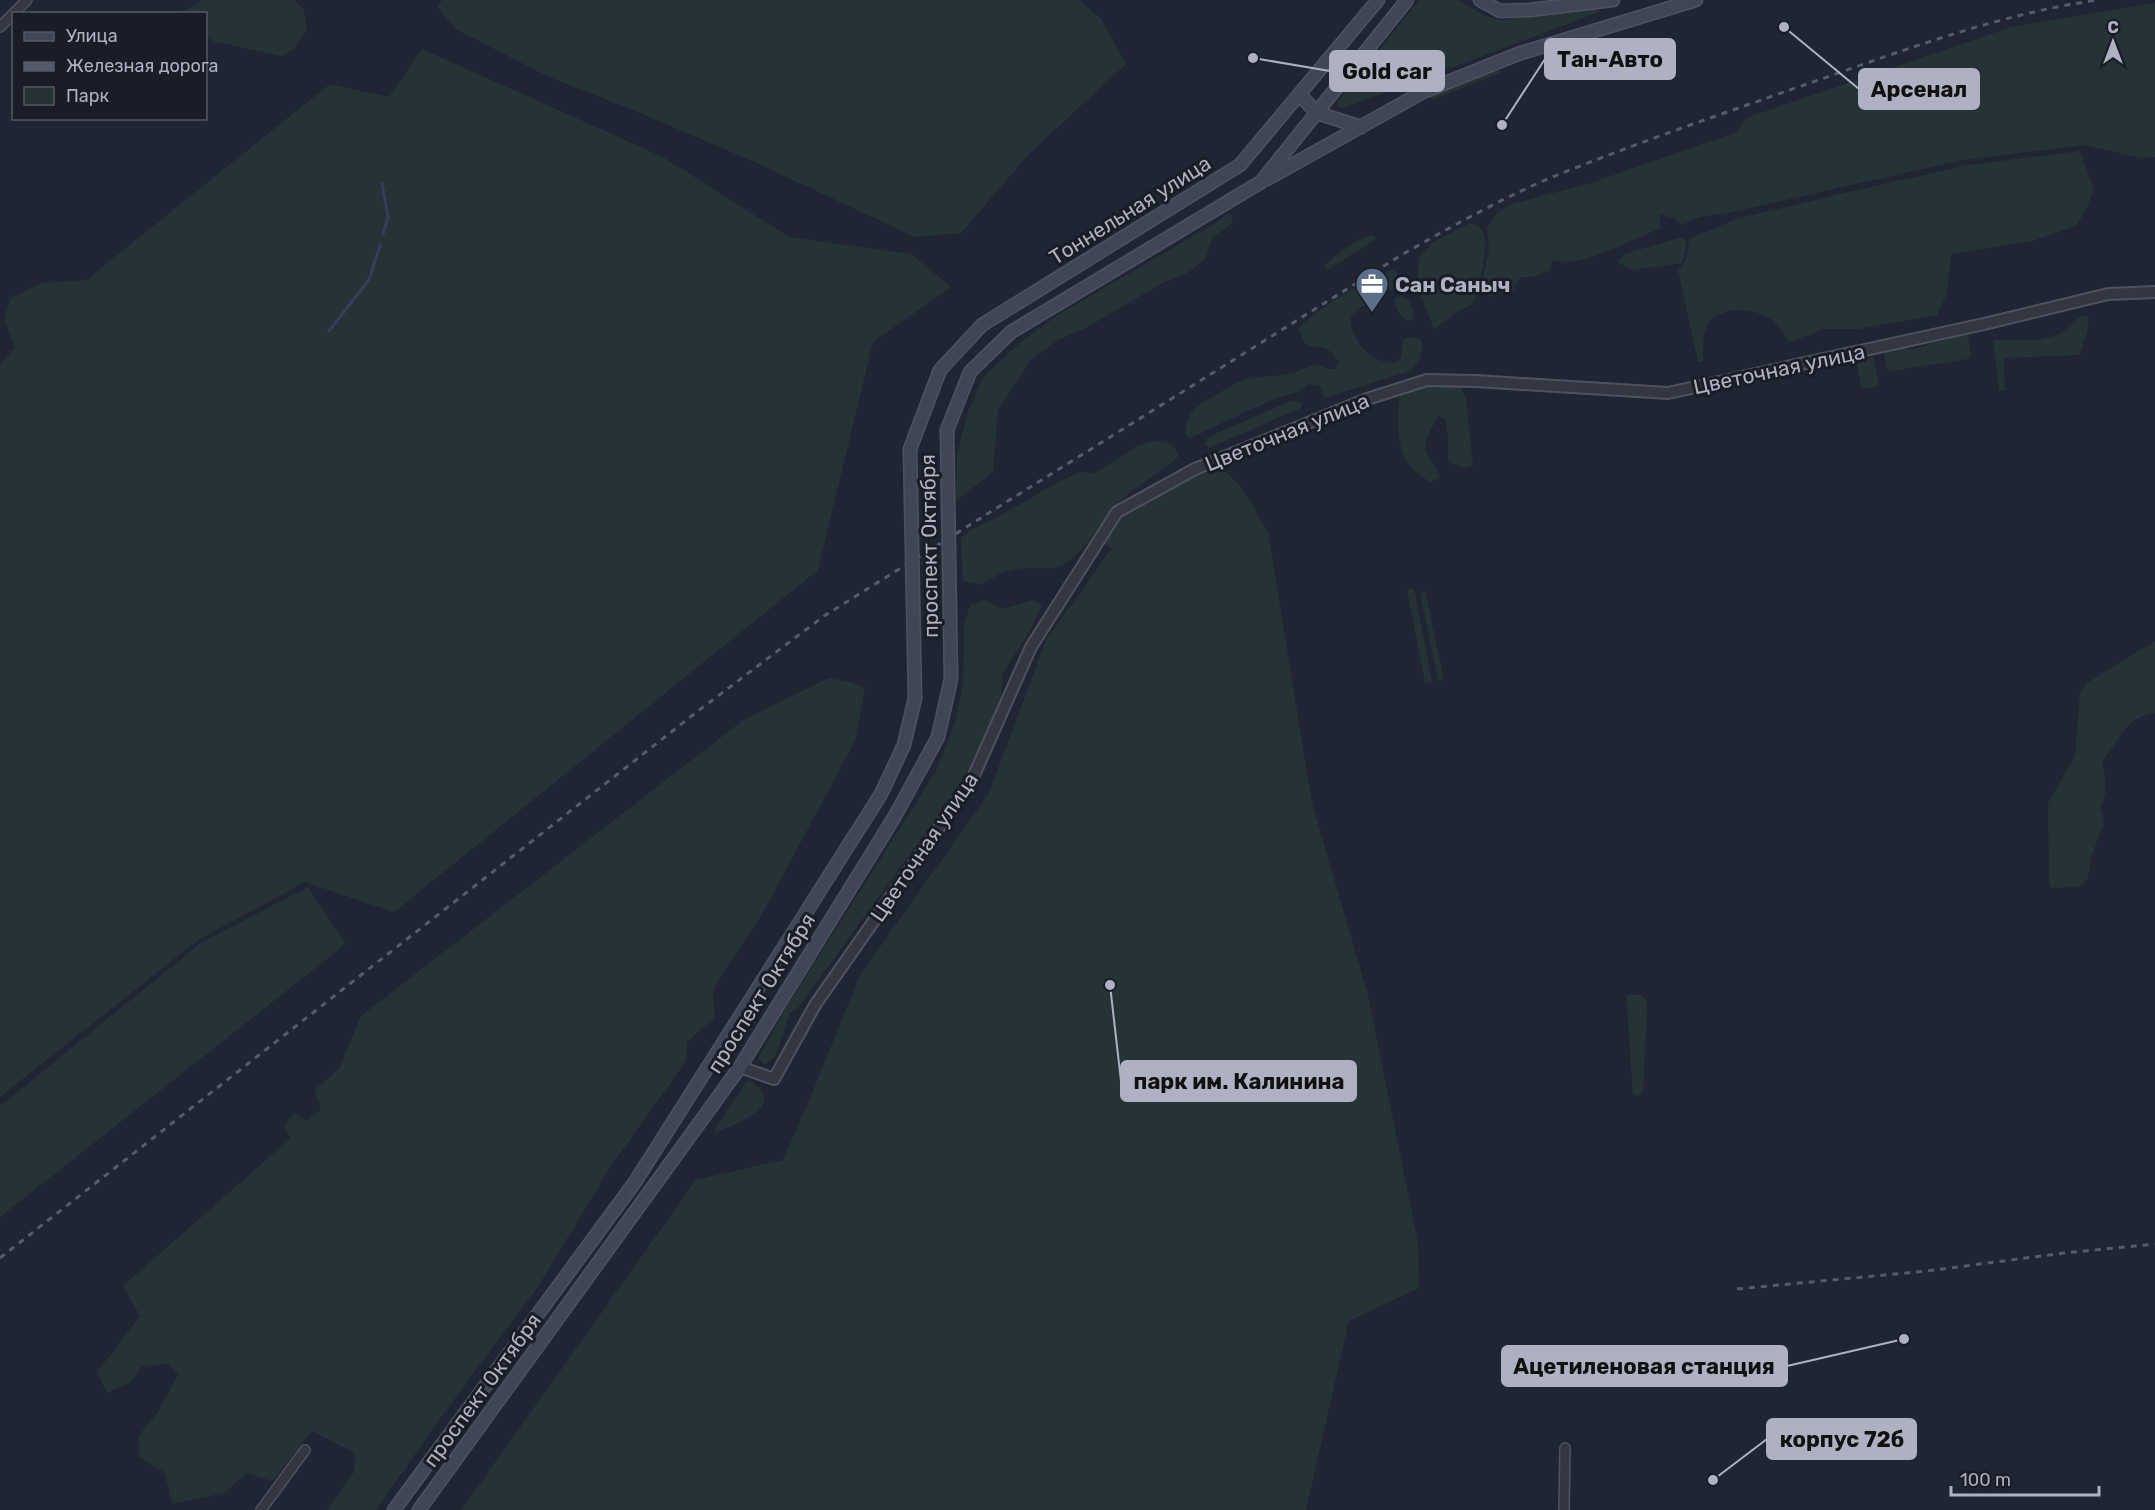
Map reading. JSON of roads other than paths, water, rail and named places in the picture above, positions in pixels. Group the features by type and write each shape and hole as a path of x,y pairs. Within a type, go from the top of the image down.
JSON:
{"main road":[{"name":"Тоннельная улица","path":"910,449 940,370 982,325 1240,165 1378,0"},
{"name":"Тоннельная улица","path":"947,429 970,372 1011,332 1261,182 1407,0"},
{"path":"1480,0 1500,11 1529,10 1613,0"},
{"path":"1261,182 1423,92 1518,54 1696,0"},
{"path":"1299,94 1317,112 1361,127"},
{"name":"проспект Октября","path":"419,1510 740,1066 901,806 938,737 951,679 947,429"},
{"name":"проспект Октября","path":"394,1510 635,1182 881,794 904,745 915,698 910,449"}],"street":[{"path":"15,12 27,0"},
{"path":"0,27 12,15"},
{"name":"Цветочная улица","path":"740,1066 774,1079 815,1005 971,782 1031,647 1117,512 1195,469 1367,399 1427,380 1668,393 1984,324 2108,294 2155,292"},
{"path":"1564,1448 1564,1510"},
{"path":"261,1510 305,1450"}],"waterway":[{"path":"382,183 388,217 383,234"},
{"path":"329,331 369,280 380,245"}],"railway":[{"path":"0,1258 698,711 824,616 1403,254 1525,189 1642,143 1951,35 2024,14 2098,0"},
{"path":"1737,1289 1927,1271 2155,1244"}],"place":[{"name":"Арсенал","path":"1784,27"},
{"name":"Gold car","path":"1253,58"},
{"name":"Тан-Авто","path":"1502,125"},
{"name":"Сан Саныч","path":"1372,313"},
{"name":"парк им. Калинина","path":"1110,985"},
{"name":"Ацетиленовая станция","path":"1904,1339"},
{"name":"корпус 72б","path":"1713,1480"}]}
